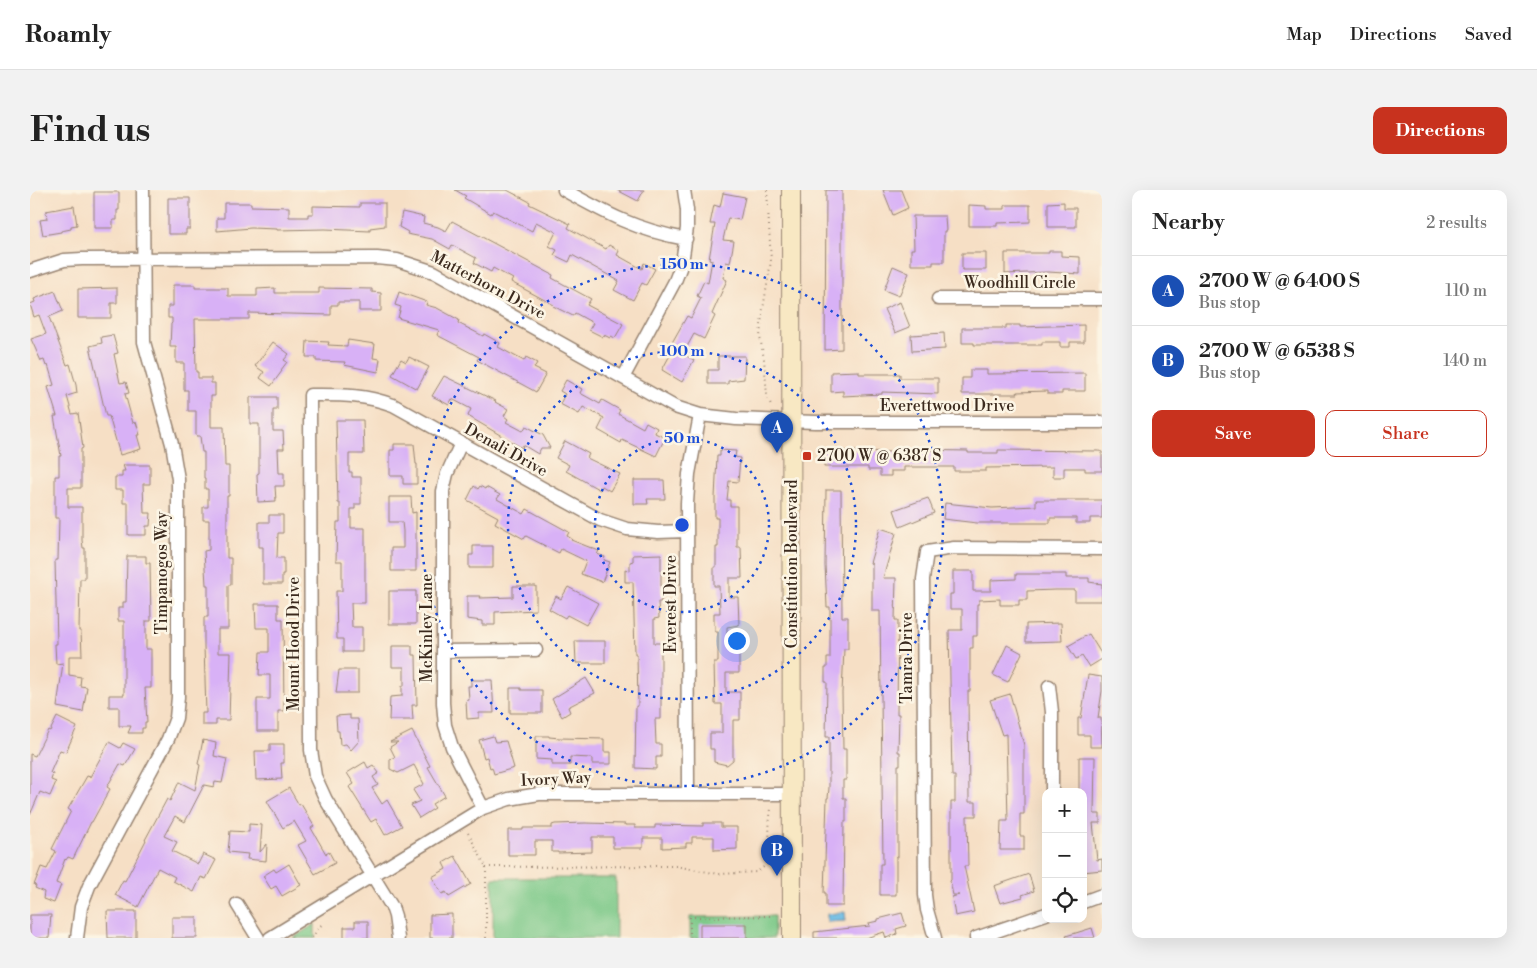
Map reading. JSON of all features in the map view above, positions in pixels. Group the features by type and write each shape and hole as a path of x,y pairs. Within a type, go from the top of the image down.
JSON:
{"main road":[{"name":"Constitution Boulevard","path":"791,190 792,938"}],"street":[{"name":"Timpanogos Way","path":"77,938 78,924 89,886 168,739 176,718 178,697 178,479 172,444 144,342 143,190"},
{"path":"564,190 607,214 635,226 663,235 686,239"},
{"path":"623,378 675,281 682,263 686,239 687,210 684,190"},
{"name":"Matterhorn Drive","path":"30,271 64,260 377,258 397,260 434,272 676,407 700,415 718,418 792,421"},
{"name":"Woodhill Circle","path":"938,299 1102,299"},
{"name":"Denali Drive","path":"310,395 352,395 373,398 393,405 600,520 627,529 658,532 687,531"},
{"name":"Mount Hood Drive","path":"310,395 311,750 315,776 326,800 384,894 395,916 398,938"},
{"name":"Everest Drive","path":"688,794 687,503 689,474 700,415"},
{"name":"Everettwood Drive","path":"792,421 1102,422"},
{"name":"McKinley Lane","path":"460,443 447,474 443,491 443,703 445,725 452,747 483,808"},
{"name":"Tamra Drive","path":"935,938 925,895 923,579 926,552 954,548 1102,549"},
{"path":"444,651 536,650"},
{"path":"1049,686 1052,712 1052,788"},
{"name":"Ivory Way","path":"270,938 483,808 509,799 539,794 792,794"},
{"path":"1087,901 1102,895"},
{"path":"237,904 258,938"},
{"path":"976,938 1042,915"}],"path":[{"path":"767,190 771,261 760,338 767,395 771,405"},
{"path":"486,867 676,866 719,874 756,872 769,863 770,842 768,826 771,809"},
{"path":"468,832 486,867 486,938"},
{"path":"690,938 690,917 774,916"},
{"path":"312,938 319,927 324,924"}],"green space":[{"path":"493,878 616,878 616,938 493,938"},
{"path":"774,916 774,938 690,938 690,917"},
{"path":"315,924 315,938 293,938"}],"water":[{"path":"845,912 846,921 827,922 827,914"}],"building":[{"path":"455,190 507,190 530,202 529,204 570,224 568,228 606,249 609,245 619,251 617,255 642,269 644,263 655,269 646,285 642,283 633,300 614,290 619,281 572,255 569,262 554,255 557,250 549,246 556,232 536,222 532,231 493,211 491,214 464,198 466,196"},
{"path":"617,190 644,190 638,201"},
{"path":"826,190 842,190 842,349 825,350"},
{"path":"883,190 901,190 908,208 893,215"},
{"path":"94,192 119,192 119,210 117,210 117,220 113,220 113,228 94,228"},
{"path":"723,193 745,197 740,220 728,218 723,240 734,241 730,263 726,262 723,278 727,280 712,314 715,316 704,339 694,334 683,354 694,360 682,382 662,370 669,357 665,355 687,316 691,318 701,298 697,296 704,281 708,283 712,260 709,259 715,224 710,224 714,205 720,207"},
{"path":"168,198 190,198 190,229 186,229 186,234 168,234"},
{"path":"1064,202 1064,208 1076,208 1076,227 1048,227 1048,203"},
{"path":"224,203 251,203 251,206 289,207 289,217 308,217 308,214 313,214 313,206 360,207 360,203 385,203 385,226 370,228 370,231 251,228 217,231 217,218 224,218"},
{"path":"969,205 986,206 986,209 1005,209 1005,205 1030,205 1030,222 997,223 997,226 969,226"},
{"path":"74,206 77,225 61,232 43,235 40,220 47,219 46,211"},
{"path":"402,212 424,217 423,223 446,231 452,221 553,275 552,278 591,299 587,305 623,324 615,338 604,335 603,337 589,330 593,323 575,313 573,316 553,306 511,282 513,279 493,268 491,272 474,263 476,258 452,245 450,249 432,239 407,234 408,232 399,227"},
{"path":"913,216 945,216 944,262 933,262 933,265 911,265 911,249 914,249"},
{"path":"1049,251 1061,251 1061,256 1080,257 1080,274 1048,272 1005,274 1005,253 1049,253"},
{"path":"962,253 986,253 986,270 962,270"},
{"path":"893,266 909,273 899,296 884,290"},
{"path":"173,285 195,285 195,288 228,288 228,296 257,296 257,289 275,288 275,293 319,293 319,288 372,289 372,292 381,293 381,311 359,311 359,302 338,302 338,305 331,305 331,315 249,313 249,319 195,319 196,372 198,372 198,378 211,378 211,383 215,383 215,396 211,396 211,427 224,427 225,466 229,466 227,558 231,558 231,585 228,585 228,629 218,629 218,653 231,653 229,720 216,720 216,725 202,725 202,713 206,713 204,617 208,617 208,585 206,585 204,551 209,550 209,520 203,520 203,507 208,507 208,489 205,489 204,452 202,452 200,436 196,436 196,411 188,411 188,390 184,390 184,363 176,363 176,347 170,347 172,318 168,318 168,306 173,306"},
{"path":"117,288 117,303 111,303 111,318 78,318 78,289"},
{"path":"55,291 63,311 49,317 67,365 70,364 76,385 77,393 67,396 72,414 78,413 83,448 81,449 81,488 68,488 68,507 82,507 82,540 83,548 85,548 85,579 80,579 79,631 81,631 82,656 69,656 69,675 81,677 80,686 87,687 83,712 57,707 63,663 56,664 55,644 57,644 55,560 58,560 59,518 55,518 55,476 59,476 59,456 61,456 54,416 57,416 48,387 54,385 48,365 46,366 44,360 41,361 31,339 46,334 39,315 34,317 30,304 35,302 34,299"},
{"path":"399,292 427,302 426,305 437,308 459,320 458,323 500,343 498,347 524,361 526,357 537,363 534,368 546,374 536,392 477,360 479,357 437,335 439,330 398,318 401,307 395,305"},
{"path":"900,302 910,327 895,333 884,309"},
{"path":"1006,325 1020,325 1020,327 1084,325 1084,342 1070,342 1070,347 1060,347 1060,342 1042,342 1042,345 974,345 974,343 962,343 962,328 1006,328"},
{"path":"944,333 945,349 912,351 911,335"},
{"path":"113,335 118,353 114,354 120,383 126,382 129,393 125,394 133,423 136,422 140,435 137,435 141,449 120,455 109,416 106,416 90,346 102,343 101,337"},
{"path":"348,340 375,344 373,358 380,359 378,372 344,365 345,362 316,361 316,357 306,357 307,341 329,342 328,345 347,346"},
{"path":"273,342 289,354 284,360 287,362 282,371 271,386 260,378 264,372 255,366"},
{"path":"718,356 745,356 744,379 728,381 728,384 708,384 708,370 718,370"},
{"path":"409,357 429,367 417,389 392,375 401,359 406,362"},
{"path":"970,370 987,370 987,374 1085,373 1085,391 1062,391 1062,394 1048,394 1048,391 1017,392 1018,394 962,394 962,378 970,378"},
{"path":"859,371 859,374 900,374 900,378 938,378 938,394 882,392 882,394 843,396 843,391 831,392 831,372"},
{"path":"444,376 496,401 508,409 504,416 508,419 506,422 523,431 526,426 543,435 550,448 541,448 538,454 523,445 522,448 468,416 471,409 452,399 449,405 432,396"},
{"path":"566,380 582,389 580,393 600,404 602,400 620,410 618,414 643,428 646,422 657,428 655,433 665,438 656,456 622,440 621,443 598,430 604,418 583,407 579,414 560,404 565,394 560,391"},
{"path":"250,397 277,397 277,410 273,410 273,431 283,431 284,449 278,449 279,473 284,473 284,486 275,486 276,501 258,502 259,424 250,424"},
{"path":"336,420 363,420 364,454 349,454 349,472 352,472 352,477 361,477 361,504 355,504 355,509 351,509 351,528 365,528 365,603 351,603 352,627 362,627 362,652 343,652 343,639 337,639 336,591 342,591 342,561 336,561 337,522 340,522 340,503 338,503"},
{"path":"565,441 589,454 587,458 620,474 610,491 602,486 600,490 566,471 569,465 556,458"},
{"path":"394,444 414,444 417,484 403,484 403,476 390,476 390,450 394,450"},
{"path":"720,450 736,451 735,457 740,458 738,482 729,481 727,500 730,500 730,506 737,506 737,547 741,547 742,578 729,578 729,597 738,597 739,625 727,627 727,648 739,648 739,673 726,673 726,692 740,692 740,720 733,720 733,760 727,765 714,762 714,749 710,749 710,733 722,733 722,704 715,704 714,662 718,662 718,632 715,632 714,613 720,613 719,586 714,586 714,567 716,567 716,547 718,547 718,518 715,518 715,498 717,456 720,456"},
{"path":"824,450 892,452 911,452 911,450 968,451 968,453 998,453 998,450 1099,451 1102,452 1102,471 1085,471 1085,468 1064,468 1064,477 1053,477 1053,467 986,468 986,471 954,471 954,467 904,467 904,471 891,471 891,476 880,476 880,470 868,470 868,467 824,467"},
{"path":"123,465 150,465 150,484 143,484 144,513 151,513 150,526 146,526 146,535 128,535 128,503 123,503 123,490 115,490 115,477 122,477 122,471 125,471"},
{"path":"634,480 664,480 665,499 647,499 648,504 634,504"},
{"path":"474,486 478,489 480,486 485,489 486,487 500,495 497,499 524,514 527,509 569,532 567,536 571,540 599,551 597,554 605,557 604,560 610,562 602,582 581,574 586,561 561,549 559,553 526,536 524,539 495,523 498,517 467,500"},
{"path":"826,490 841,490 842,617 848,617 848,649 844,649 842,693 843,749 846,749 846,780 843,780 843,798 846,798 846,822 844,822 843,906 826,906 826,893 824,893 827,798 829,788 829,737 826,737 827,682 825,682 825,668 827,668 827,658 830,658 830,607 827,607 825,565"},
{"path":"389,497 411,497 412,513 416,512 416,571 391,571 391,548 403,548 403,531 402,522 389,522"},
{"path":"928,498 934,513 900,527 894,510"},
{"path":"1036,500 1102,500 1102,518 1090,518 1090,523 1076,523 1076,518 1050,518 1050,523 977,523 943,519 945,503 992,508 1036,506"},
{"path":"269,515 283,515 283,533 278,533 277,558 284,558 282,584 263,584 263,547 259,547 259,522 269,522"},
{"path":"880,528 896,533 883,578 896,578 895,620 898,620 897,714 899,714 898,752 900,752 900,765 898,765 896,895 880,895 880,864 883,864 880,611 872,611 872,564 870,563"},
{"path":"473,546 493,546 493,568 469,568 469,555 473,555"},
{"path":"661,554 661,602 658,602 659,618 654,619 654,643 661,643 661,719 655,719 656,744 661,744 661,757 656,757 656,769 635,768 636,706 638,706 637,654 635,654 633,582 625,582 625,569 630,571 630,562 633,561 633,555"},
{"path":"127,556 146,556 146,563 150,563 151,621 146,621 146,649 151,649 151,688 145,688 147,722 145,722 145,728 142,728 142,733 128,733 131,726 119,726 119,707 109,707 109,695 124,695 124,621 118,621 118,608 123,608 123,602 126,602"},
{"path":"953,571 973,571 973,591 991,591 991,580 1016,579 1016,574 1066,574 1066,578 1089,578 1089,582 1102,584 1102,601 1075,601 1075,590 1056,590 1027,591 1027,600 1019,600 1019,605 1000,605 1000,599 979,600 979,604 977,604 977,636 973,636 973,648 970,648 970,691 968,691 969,802 976,802 976,816 967,816 968,866 964,866 974,912 955,916 952,897 959,895 953,895 950,881 951,802 955,802 955,776 952,776 949,630 962,630 962,609 950,609 950,594 953,594"},
{"path":"513,586 536,586 536,610 495,612 495,625 482,625 482,621 467,619 467,596 481,596 480,598 513,597"},
{"path":"568,587 598,603 586,625 567,615 565,618 549,609 556,596 561,599"},
{"path":"389,591 416,591 416,624 389,624"},
{"path":"255,604 278,604 278,619 283,619 284,711 278,711 278,731 257,731 257,699 270,699 270,675 259,675 260,652 269,652 269,628 256,628"},
{"path":"1061,623 1062,641 1026,642 1026,624"},
{"path":"1089,634 1102,655 1102,659 1089,667 1082,656 1076,659 1068,646"},
{"path":"575,641 605,641 605,663 576,663"},
{"path":"1007,645 1022,653 1008,682 993,675"},
{"path":"392,646 412,646 412,655 416,655 417,705 412,705 413,720 389,720 390,697 402,696 402,686 404,686 404,667 392,667"},
{"path":"339,670 358,670 358,693 336,693"},
{"path":"1088,675 1102,677 1098,718 1101,718 1102,747 1090,747 1090,735 1078,735 1078,718 1081,718"},
{"path":"586,678 595,693 568,707 570,712 562,717 552,699"},
{"path":"471,680 492,680 494,713 479,713 479,718 467,719 466,701 469,700 468,686 471,686"},
{"path":"510,688 542,690 542,713 510,713"},
{"path":"1010,694 1024,745 1024,814 1020,814 1020,836 1024,836 1024,850 1000,850 1001,821 1008,821 1006,734 1002,735 990,700"},
{"path":"350,715 350,719 358,719 359,741 351,750 346,744 340,745 336,716"},
{"path":"57,717 77,727 66,752 60,750 50,773 53,774 51,780 56,782 50,796 40,792 30,815 30,754 35,756"},
{"path":"412,731 430,766 428,767 445,796 432,804 435,808 419,818 411,805 420,801 413,790 424,784 414,765 398,773 390,769 390,759 395,757 390,747 398,742 390,742"},
{"path":"493,736 495,742 506,741 514,768 494,774 492,767 490,768 487,757 484,758 479,740"},
{"path":"536,736 604,739 604,752 611,752 611,764 592,764 592,758 570,757 570,765 552,765 552,760 536,759"},
{"path":"203,740 216,743 214,756 227,759 222,783 215,782 214,787 204,785 185,822 175,816 164,836 177,842 172,851 198,864 203,854 216,860 206,879 201,877 194,892 173,881 175,877 158,868 138,907 115,895 123,880 125,881 167,799 170,801 179,782 195,790"},
{"path":"109,742 120,748 123,743 135,749 125,766 120,764 107,787 110,789 73,859 68,857 65,859 56,883 61,885 54,903 43,899 44,892 35,888 36,886 34,885 41,867 47,869 56,851 52,849 71,811 68,809 87,776 90,777"},
{"path":"270,744 284,744 284,763 281,763 282,779 256,780 255,751 270,751"},
{"path":"1079,757 1095,757 1094,814 1100,814 1100,823 1093,823 1097,860 1102,859 1102,870 1087,872 1087,788 1079,788"},
{"path":"365,762 368,768 373,765 379,773 373,777 378,785 372,788 382,804 387,800 402,826 385,835 376,819 371,822 349,787 354,784 347,773"},
{"path":"289,788 314,826 311,828 326,854 329,852 335,863 315,874 298,845 306,841 294,821 283,828 267,801"},
{"path":"703,823 721,823 721,827 737,827 737,849 714,850 714,837 692,837 692,843 686,843 686,847 662,848 662,838 643,838 643,848 613,848 613,837 592,837 592,852 552,852 552,841 535,841 535,855 508,855 508,830 552,828 552,825 555,824 625,824 635,825 635,828 655,828 655,825 703,826"},
{"path":"249,824 262,825 260,852 267,844 266,861 247,859 248,854 228,852 230,831 249,832"},
{"path":"455,856 471,884 449,897 446,892 442,894 432,877 446,869 443,863"},
{"path":"289,864 301,885 282,896 276,886 271,889 263,876 274,869 276,872"},
{"path":"1029,874 1034,891 1022,895 1023,897 1000,903 994,886"},
{"path":"107,911 136,911 136,938 108,938"},
{"path":"902,913 906,926 896,929 897,934 886,938 884,932 866,938 814,938 814,932 870,926 869,923 878,921 878,919"},
{"path":"452,914 452,938 430,938 430,915"},
{"path":"30,915 51,915 49,938 30,938"},
{"path":"172,917 197,917 197,938 172,938"},
{"path":"355,921 368,921 368,938 344,938 344,927 355,927"},
{"path":"700,924 747,924 747,938 700,938"},
{"path":"1092,928 1095,938 1067,938 1066,936"}],"place":[{"name":"2700 W @ 6400 S","path":"777,453"},
{"name":"2700 W @ 6387 S","path":"807,456"},
{"name":"2700 W @ 6538 S","path":"777,876"}]}
